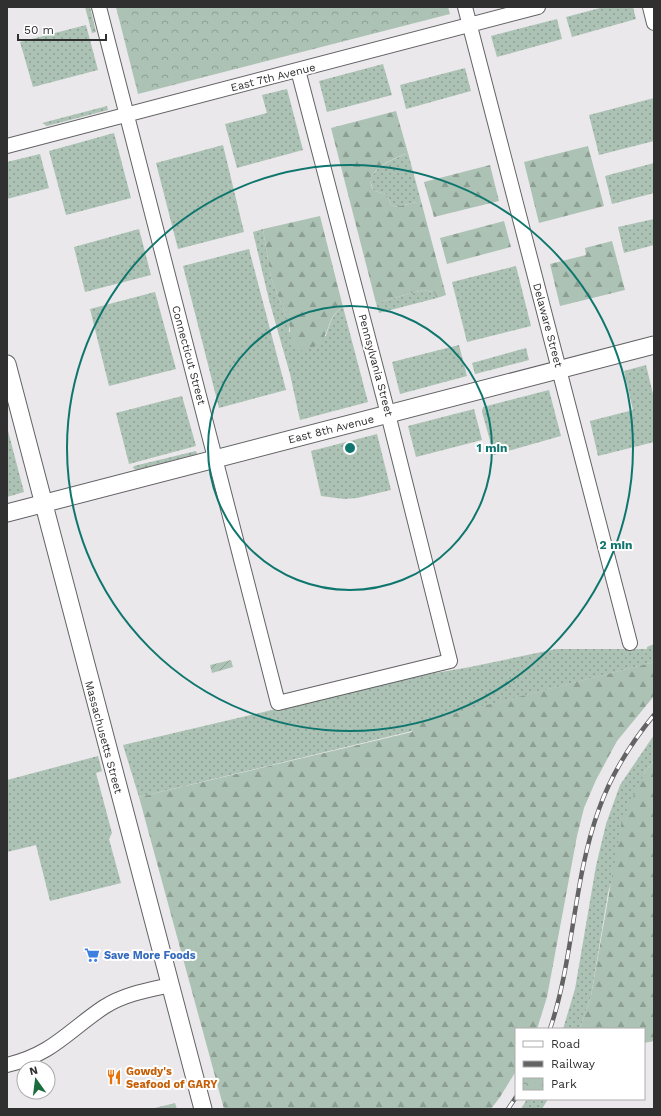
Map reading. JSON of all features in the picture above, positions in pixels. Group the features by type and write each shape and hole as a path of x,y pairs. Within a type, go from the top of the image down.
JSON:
{"street":[{"name":"Connecticut Street","path":"99,7 278,703"},
{"name":"Delaware Street","path":"466,7 630,643"},
{"name":"East 7th Avenue","path":"7,146 538,7"},
{"path":"650,7 654,23"},
{"name":"Pennsylvania Street","path":"278,703 450,661 388,414 298,70"},
{"name":"East 8th Avenue","path":"7,513 654,345"},
{"name":"Massachusetts Street","path":"7,364 203,1109"},
{"path":"7,1065 32,1057 52,1047 104,1007 122,998 171,985"}],"green space":[{"path":"85,7 90,7 96,32 92,33"},
{"path":"116,7 448,7 450,14 138,94"},
{"path":"604,7 633,7 636,19 572,37 566,17"},
{"path":"557,19 562,39 497,57 491,36"},
{"path":"86,25 98,70 33,87 20,42"},
{"path":"383,64 392,95 327,112 319,81"},
{"path":"465,68 471,91 406,109 400,85"},
{"path":"287,89 303,150 237,168 225,124 267,113 262,95"},
{"path":"654,98 654,141 599,155 589,115"},
{"path":"107,106 108,110 47,126 42,123"},
{"path":"396,111 408,153 381,166 375,171 371,183 373,190 387,195 391,205 395,207 421,201 446,295 437,298 433,292 423,290 376,303 331,128"},
{"path":"114,133 131,198 66,215 49,151"},
{"path":"223,145 244,232 178,249 156,163"},
{"path":"588,146 604,206 539,223 524,162"},
{"path":"408,153 421,201 395,207 391,205 387,195 373,190 370,180 376,170 381,166"},
{"path":"40,154 49,188 7,199 7,162"},
{"path":"654,163 654,193 612,204 605,176"},
{"path":"490,165 499,201 434,217 424,182"},
{"path":"320,216 343,307 336,312 332,318 325,336 320,342 314,347 303,351 296,347 291,340 289,323 271,278 263,229"},
{"path":"654,219 654,245 624,253 618,227"},
{"path":"504,221 511,247 447,264 440,238"},
{"path":"139,229 151,275 85,292 74,247"},
{"path":"263,229 271,278 289,323 289,332 326,336 330,323 336,312 343,307 368,402 300,420 290,374 269,300 253,232"},
{"path":"612,241 625,290 560,306 550,264 586,255 585,248"},
{"path":"249,249 286,390 219,408 183,266"},
{"path":"516,266 531,326 467,342 452,282"},
{"path":"423,290 433,292 437,298 379,313 376,303"},
{"path":"155,292 176,369 109,386 90,309"},
{"path":"459,345 467,376 400,394 392,362"},
{"path":"526,348 529,360 475,374 472,363"},
{"path":"646,365 654,398 654,442 598,456 590,421 633,410 624,371"},
{"path":"549,390 561,436 494,455 482,412 483,407"},
{"path":"182,396 196,446 129,464 116,413"},
{"path":"474,409 482,440 416,457 408,426"},
{"path":"7,427 24,492 7,497"},
{"path":"377,434 391,490 357,498 344,499 321,496 311,451"},
{"path":"196,451 197,454 136,470 133,468 134,466"},
{"path":"654,644 654,662 414,724 412,731 139,797 123,745 412,677 470,667 556,649 647,649 647,647"},
{"path":"231,660 233,667 212,673 210,665"},
{"path":"654,662 654,696 617,741 596,780 584,808 577,836 547,997 537,1028 515,1028 515,1073 491,1109 224,1109 139,797 412,732 413,724"},
{"path":"654,735 654,761 645,772 608,893 591,996 580,1028 563,1028 575,989 596,866 606,824 620,785"},
{"path":"98,756 102,771 96,773 112,833 109,839 121,883 50,901 36,845 7,852 7,780"},
{"path":"654,761 654,1041 645,1043 645,1028 580,1028 591,996 622,820 645,772"},
{"path":"526,1100 547,1100 542,1109 521,1109"},
{"path":"175,1103 177,1109 151,1109"}],"railway":[{"path":"550,1028 564,975 578,891 590,836 609,784 622,760 654,715"},
{"path":"508,1109 515,1098"}],"place":[{"name":"Save More Foods","path":"92,955"},
{"name":"Gowdy's Seafood of GARY","path":"114,1077"}]}
